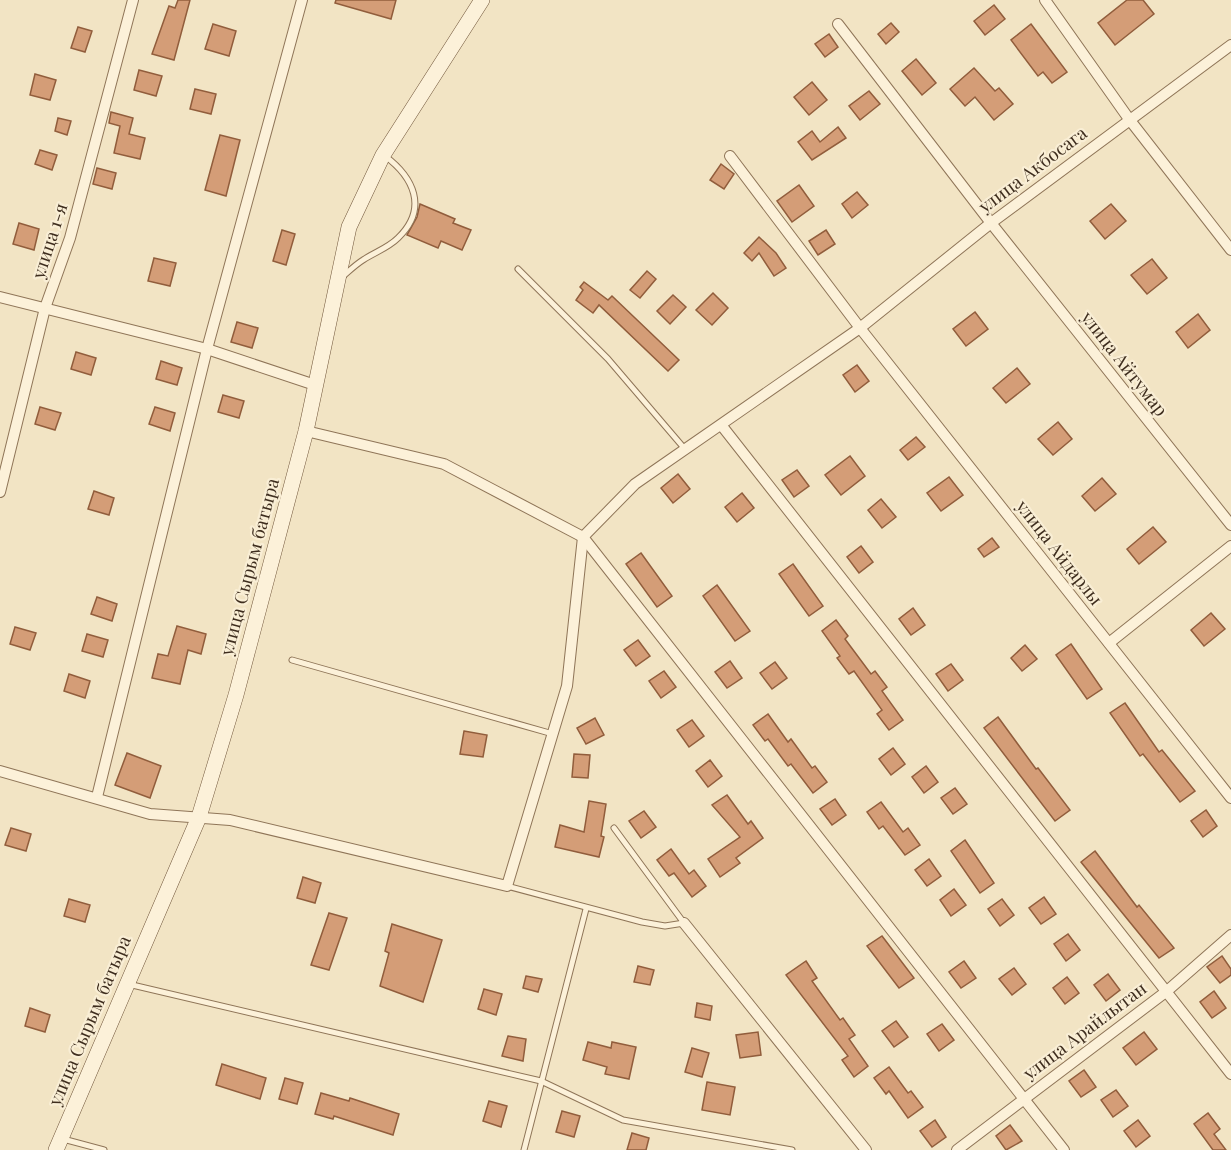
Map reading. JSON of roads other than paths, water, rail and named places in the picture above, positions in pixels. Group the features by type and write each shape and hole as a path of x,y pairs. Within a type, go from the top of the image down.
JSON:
{"street":[{"name":"улица 1-я","path":"0,492 45,308 70,238 132,0"},
{"path":"97,797 207,349 302,0"},
{"name":"улица Сырым батыра","path":"58,1144 199,817 236,695 306,430 340,279 349,227 383,155 482,0"},
{"path":"1045,0 1129,119 1231,250"},
{"name":"улица Айтумар","path":"838,24 991,223 1231,525"},
{"name":"улица Акбосага","path":"583,537 635,484 684,448 722,426 860,328 991,223 1231,45"},
{"name":"улица Айдарлы","path":"730,156 860,328 1231,798"},
{"path":"0,297 207,349 315,385"},
{"path":"722,426 1231,1074"},
{"path":"306,430 444,464 583,537 1064,1150"},
{"path":"0,771 150,814 230,820 507,886 567,686 583,537"},
{"path":"1109,643 1231,546"},
{"path":"684,923 866,1150"},
{"name":"улица Арайлытан","path":"957,1150 1167,991 1231,935"}],"lane":[{"path":"340,279 363,259 400,236 412,216 416,194 411,182 399,167 383,155"},
{"path":"518,269 608,359 684,448"},
{"path":"292,660 553,734"},
{"path":"507,886 586,909 665,926 684,923 614,828"},
{"path":"524,1150 586,909"},
{"path":"127,983 541,1081 624,1120 792,1150"},
{"path":"58,1144 104,1150"}]}
